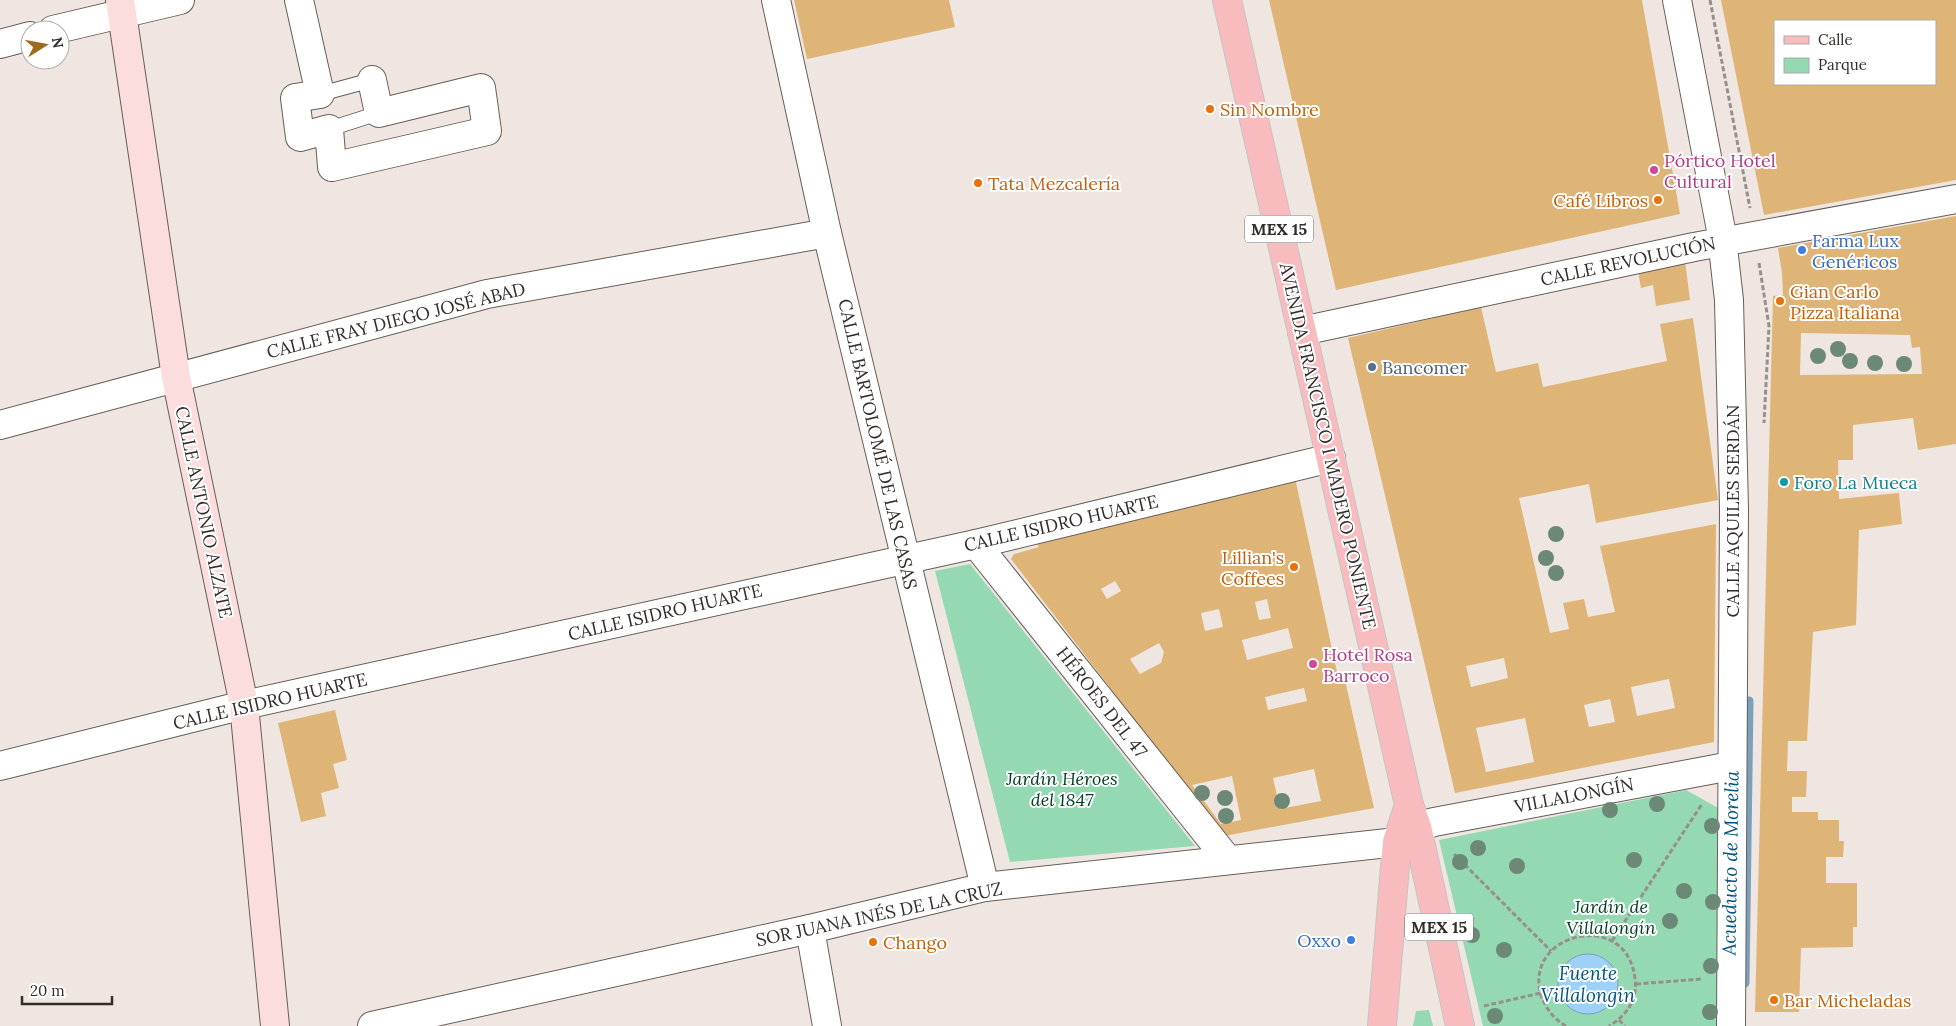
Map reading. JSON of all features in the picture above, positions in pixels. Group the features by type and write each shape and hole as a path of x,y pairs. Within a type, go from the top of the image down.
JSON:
{"main road":[{"name":"AVENIDA FRANCISCO I MADERO PONIENTE","path":"1227,0 1331,458 1408,825"},
{"name":"MEX 15","path":"1408,825 1469,1017"},
{"name":"MEX 15","path":"1382,1026 1408,825"}],"street":[{"path":"70,24 121,6 180,0"},
{"path":"299,0 320,94 295,98 300,137 329,128 332,166 487,131 481,88 379,113 372,80"},
{"name":"CALLE BARTOLOMÉ DE LAS CASAS","path":"776,0 827,233 985,887"},
{"name":"CALLE AQUILES SERDÁN","path":"1677,0 1722,242 1729,300 1734,509 1730,1026"},
{"name":"CALLE ANTONIO ALZATE","path":"121,6 176,377 244,706 275,1026"},
{"path":"0,44 20,39"},
{"name":"CALLE REVOLUCIÓN","path":"1302,331 1755,235 1956,199"},
{"name":"CALLE FRAY DIEGO JOSÉ ABAD","path":"0,425 487,294 827,233"},
{"name":"CALLE ISIDRO HUARTE","path":"0,766 244,706 904,558 976,544 1331,458"},
{"name":"HÉROES DEL 47","path":"976,544 1228,860"},
{"name":"VILLALONGÍN","path":"1408,825 1434,822 1731,766"},
{"name":"SOR JUANA INÉS DE LA CRUZ","path":"372,1026 810,929 985,887 1228,860 1408,825"},
{"path":"810,929 828,1026"}],"lane":[{"path":"320,94 372,80"},
{"path":"329,128 379,113"}],"path":[{"path":"1710,0 1755,235"},
{"path":"1612,941 1705,800"},
{"path":"1453,854 1551,951"},
{"path":"1566,1026 1552,1016 1545,1005 1539,978 1543,964 1551,951 1573,937 1587,934 1600,936 1612,941 1623,949 1634,971 1636,984 1634,997 1628,1009 1619,1020 1609,1026"},
{"path":"1636,984 1711,979"},
{"path":"1469,1017 1541,993"},
{"path":"1619,1020 1625,1026"}],"green space":[{"name":"Jardín Héroes del 1847","path":"970,564 1195,846 1010,862 935,571"},
{"name":"Jardín de Villalongín","path":"1686,790 1720,809 1720,1026 1483,1026 1439,840"},
{"path":"1429,1010 1433,1026 1413,1026 1416,1011"}],"water":[{"name":"Fuente Villalongin","path":"1582,954 1594,954 1605,959 1613,967 1618,978 1616,996 1605,1009 1594,1014 1582,1014 1571,1009 1563,1001 1558,990 1558,978 1563,967 1571,959"}],"building":[{"path":"794,0 949,0 955,27 807,59"},
{"path":"1269,0 1642,0 1680,214 1336,290"},
{"path":"1721,0 1956,0 1956,180 1764,215"},
{"path":"1956,216 1956,444 1918,450 1913,418 1853,425 1853,460 1838,460 1839,499 1899,493 1902,524 1859,530 1856,625 1813,632 1807,741 1788,741 1787,771 1807,771 1806,797 1792,797 1792,812 1818,812 1818,820 1839,820 1839,841 1844,841 1843,857 1826,857 1826,883 1857,883 1857,927 1853,927 1853,947 1801,948 1799,1012 1755,1012 1773,296 1783,295 1778,248","holes":["1801,333 1910,335 1912,348 1920,347 1922,374 1800,375"]},
{"path":"1685,261 1690,300 1656,306 1653,285 1641,288 1638,271"},
{"path":"1481,307 1496,372 1538,363 1543,387 1667,361 1660,324 1693,318 1718,500 1596,523 1589,484 1519,498 1550,633 1569,629 1563,603 1584,599 1588,617 1615,612 1600,546 1716,524 1714,742 1455,793 1348,338","holes":["1504,658 1508,678 1471,687 1466,666","1669,679 1675,708 1637,716 1631,687","1610,699 1615,722 1589,727 1584,705","1525,718 1534,762 1486,772 1476,728"]},
{"path":"1294,473 1338,677 1344,676 1374,808 1224,836 1011,559 1014,554 1039,547 1028,532","holes":["1115,581 1121,591 1107,599 1101,589","1267,599 1271,618 1259,620 1255,602","1219,609 1223,627 1205,631 1201,613","1288,628 1293,648 1247,660 1242,640","1159,643 1164,652 1161,663 1140,674 1130,659","1304,688 1307,701 1268,710 1265,697","1314,769 1321,801 1280,809 1273,778","1232,776 1241,820 1221,824 1192,785"]},
{"path":"335,710 347,760 333,764 339,788 321,793 326,816 301,822 278,723"}],"waterway":[{"name":"Acueducto de Morelia","path":"1745,983 1749,701"}],"place":[{"name":"Sin Nombre","path":"1210,109"},
{"name":"Pórtico Hotel Cultural","path":"1654,170"},
{"name":"Tata Mezcalería","path":"978,183"},
{"name":"Café Libros","path":"1658,200"},
{"name":"Farma Lux Genéricos","path":"1802,250"},
{"name":"Gian Carlo Pizza Italiana","path":"1780,301"},
{"name":"Bancomer","path":"1372,367"},
{"name":"Foro La Mueca","path":"1784,482"},
{"name":"Lillian's Coffees","path":"1294,567"},
{"name":"Hotel Rosa Barroco","path":"1313,664"},
{"name":"Oxxo","path":"1351,940"},
{"name":"Chango","path":"873,942"},
{"name":"Bar Micheladas","path":"1774,1000"}]}
